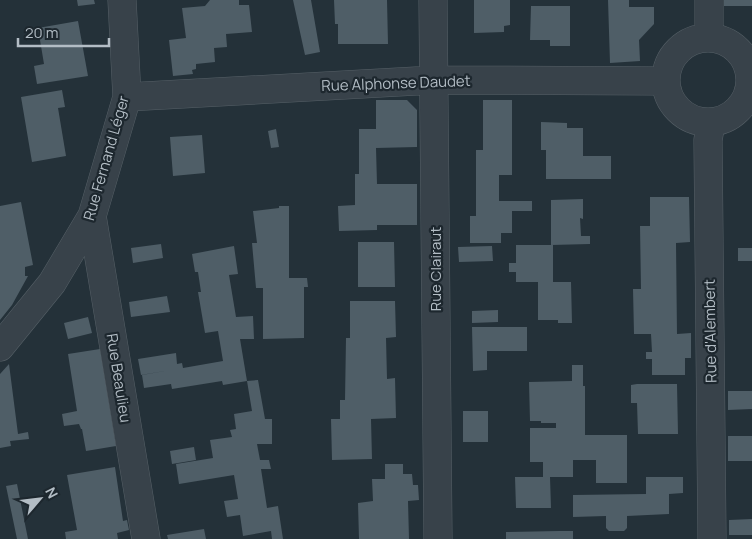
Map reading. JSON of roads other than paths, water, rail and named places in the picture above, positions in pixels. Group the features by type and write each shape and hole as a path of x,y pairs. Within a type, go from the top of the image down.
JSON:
{"street":[{"name":"Rue Fernand Léger","path":"0,347 52,283 92,216 127,97 122,0"},
{"name":"Rue Clairaut","path":"433,0 438,539"},
{"path":"709,0 710,37"},
{"path":"710,37 726,42 738,49 748,64 751,80 747,97 740,109 726,119 711,122 696,120 680,111 670,96 666,80 670,63 678,50 694,40 710,37"},
{"name":"Rue Alphonse Daudet","path":"127,97 434,80 666,80"},
{"name":"Rue d'Alembert","path":"711,122 708,150 712,539"},
{"name":"Rue Beaulieu","path":"92,216 146,539"}]}
